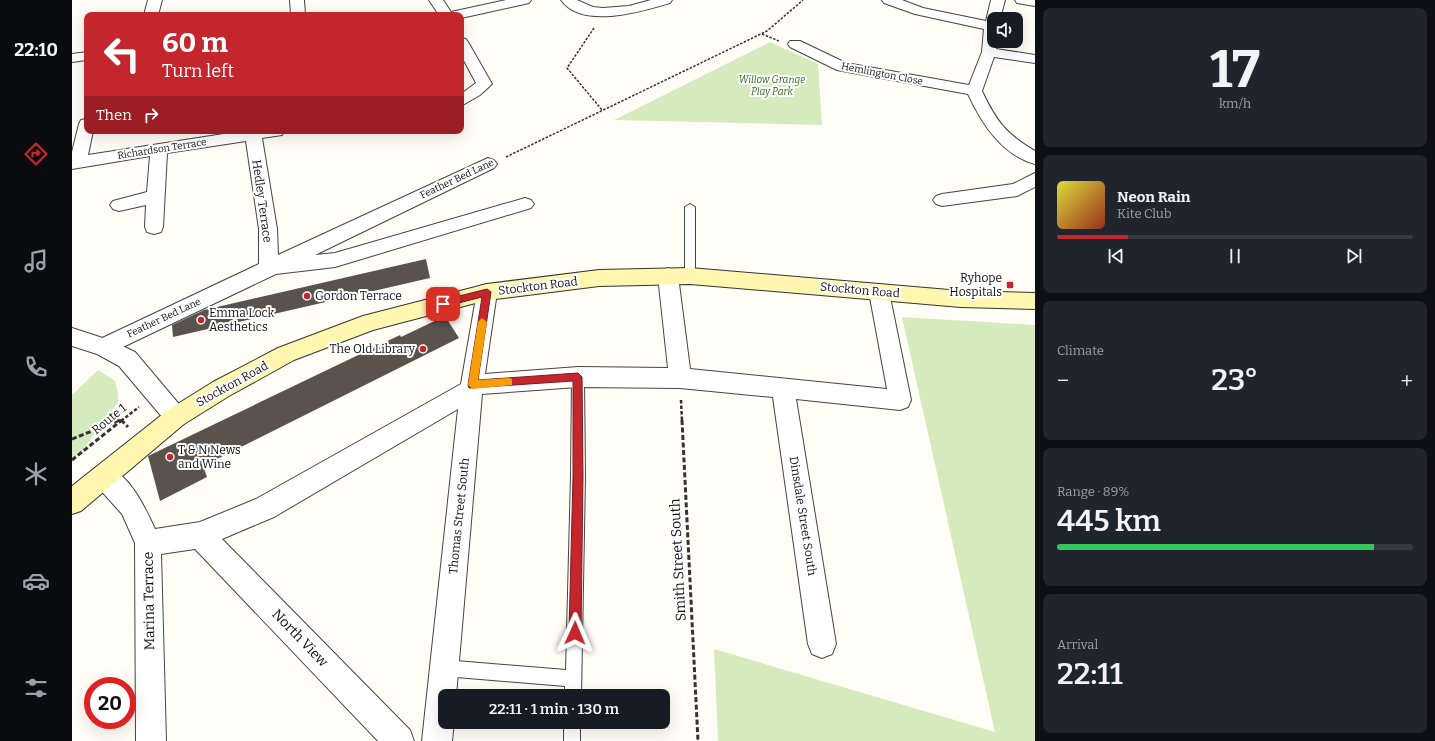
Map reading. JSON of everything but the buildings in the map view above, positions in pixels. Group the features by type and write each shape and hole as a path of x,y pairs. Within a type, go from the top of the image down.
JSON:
{"main road":[{"name":"Stockton Road","path":"72,502 176,417 221,389 286,354 370,322 487,292 599,278 690,276 961,299 1035,301"}],"street":[{"path":"152,12 155,0"},
{"path":"297,0 298,12"},
{"path":"436,0 444,12"},
{"path":"464,13 524,0"},
{"path":"568,0 591,11 604,12 629,11 665,0"},
{"path":"889,0 920,11 987,25"},
{"path":"995,12 998,0"},
{"path":"1022,0 1035,2"},
{"name":"Hemlington Close","path":"795,44 842,67 974,91"},
{"path":"464,47 484,84 476,92 464,99"},
{"path":"989,48 974,91 986,116 1009,143 1035,158"},
{"path":"989,52 1035,59"},
{"path":"72,58 84,56"},
{"path":"75,163 84,134"},
{"name":"Richardson Terrace","path":"75,163 247,134"},
{"name":"Hedley Terrace","path":"253,134 268,229 270,267"},
{"path":"154,227 159,150"},
{"name":"Feather Bed Lane","path":"104,346 488,164"},
{"path":"942,200 1017,190 1035,179"},
{"path":"118,205 155,196"},
{"path":"270,267 335,260 525,204"},
{"path":"668,276 680,378"},
{"name":"Thomas Street South","path":"437,741 472,388 487,292"},
{"path":"148,543 200,534 265,508 472,388 578,377 680,378 900,400 879,292"},
{"path":"72,337 104,346 127,359 157,392 176,417"},
{"name":"Dinsdale Street South","path":"783,388 822,644"},
{"name":"Marina Terrace","path":"104,476 131,506 148,543 150,741"},
{"name":"North View","path":"200,534 399,741"}],"lane":[{"path":"690,207 690,276"},
{"path":"574,689 578,476 578,377"},
{"path":"444,668 574,680"},
{"path":"572,729 572,741"}],"path":[{"name":"Feather Bed Lane","path":"488,164 767,31 802,0"},
{"path":"602,110 567,68 604,12"},
{"name":"Smith Street South","path":"680,378 698,741"},
{"name":"Route 1","path":"72,460 157,392"},
{"path":"72,439 121,420 143,443"}],"green space":[{"name":"Willow Grange Play Park","path":"770,42 818,64 822,125 614,120"},
{"path":"902,317 1035,325 1035,741 718,741 714,649 995,732"},
{"path":"98,370 115,381 118,393 118,402 82,451 72,460 72,395"}],"slow traffic":[{"path":"482,322 473,385 509,382"}],"place":[{"name":"Ryhope Hospitals","path":"1010,285"},
{"name":"Gordon Terrace","path":"307,296"},
{"name":"Emma Lock Aesthetics","path":"201,320"},
{"name":"The Old Library","path":"423,349"},
{"name":"T & N News and Wine","path":"170,457"}],"route":[{"path":"443,304 487,292 473,385 578,377 575,633"}]}
